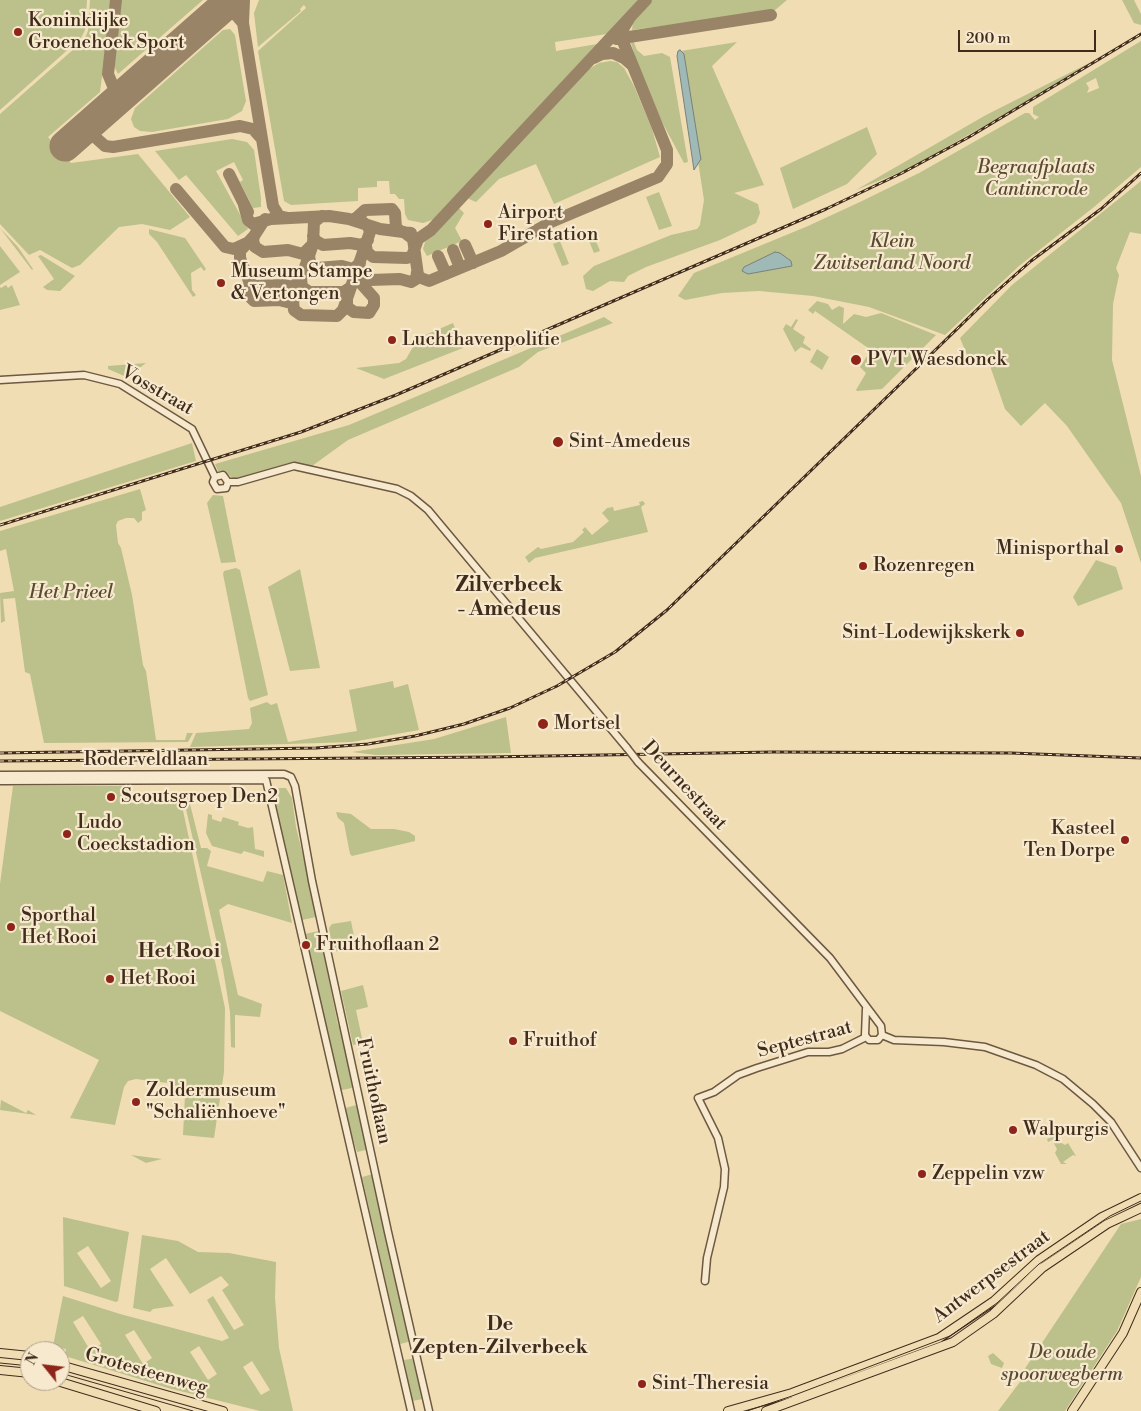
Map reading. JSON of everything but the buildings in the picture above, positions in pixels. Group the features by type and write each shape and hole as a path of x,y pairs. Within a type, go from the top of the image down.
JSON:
{"main road":[{"name":"Antwerpsestraat","path":"751,1408 944,1335 994,1300 1039,1260 1102,1217 1141,1198"},
{"name":"Antwerpsestraat","path":"766,1411 954,1342 993,1314 1042,1268 1106,1224 1141,1208"},
{"path":"1072,1411 1123,1333 1141,1292"},
{"path":"0,1353 20,1355"},
{"name":"Grotesteenweg","path":"70,1368 224,1411"},
{"path":"0,1370 20,1372"},
{"name":"Grotesteenweg","path":"70,1385 156,1411"},
{"path":"728,1411 751,1408"}],"street":[{"name":"Vosstraat","path":"0,380 84,376 120,384 192,430 215,477"},
{"name":"Deurnestraat","path":"215,477 212,482 217,489 226,488 228,482 238,482 294,466 397,489 411,496 428,510 654,782 819,946 876,1023 882,1028 882,1034"},
{"path":"215,477 223,475 228,482"},
{"name":"Roderveldlaan","path":"0,775 284,774 291,777"},
{"name":"Fruithoflaan","path":"291,777 295,786 312,881 386,1223 429,1411"},
{"name":"Roderveldlaan","path":"0,781 266,780"},
{"name":"Fruithoflaan","path":"266,780 411,1411"},
{"path":"866,1009 864,1032 866,1037 875,1041 882,1034 894,1040 944,1042 985,1047 1036,1064 1063,1079 1111,1122 1141,1168"},
{"path":"866,1026 871,1022 876,1023"},
{"name":"Septestraat","path":"705,1281 707,1258 724,1187 725,1169 718,1138 698,1098 714,1092 738,1075 757,1068 808,1052 828,1052 842,1049 866,1037"}],"green space":[{"path":"0,0 87,0 85,30 81,38 0,110"},
{"path":"90,0 112,0 100,92 48,137 71,163 138,154 190,217 170,230 142,224 119,227 80,265 72,268 40,250 29,255 0,224 0,114 84,40 88,31"},
{"path":"121,0 203,0 118,74 113,64"},
{"path":"259,0 639,0 607,34 555,42 556,51 597,44 435,219 423,223 408,220 405,214 404,199 399,199 395,194 390,194 389,181 377,181 377,187 358,188 358,201 291,205 284,201 258,51 306,8 304,5 300,9 301,11 258,47 254,13"},
{"path":"652,0 787,0 774,11 632,30 633,21"},
{"path":"1122,0 1134,0 1141,14 1141,25 1134,23"},
{"path":"230,29 235,35 246,101 242,111 228,119 152,132 140,131 134,127 131,119 135,108 223,30"},
{"path":"633,40 637,50 644,56 662,53 670,57 688,162 684,163 662,122 636,60 631,43"},
{"path":"1141,41 1141,167 1019,266 945,335 869,307 813,296 759,291 722,293 685,300 678,296 694,273 808,226 862,201 919,173 1025,113 1029,113 1035,120 1039,117 1033,114 1033,107","holes":["1096,78 1099,88 1087,93 1089,88 1086,83"]},
{"path":"737,42 712,66 764,185 734,193 758,204 760,213 756,223 720,240 646,267 628,276 624,282 610,281 593,291 586,289 583,276 594,266 671,235 697,229 700,225 704,200 681,51"},
{"path":"1095,60 1014,109 906,170 856,190 986,115"},
{"path":"617,62 624,68 634,86 652,129 660,157 554,204 536,164 499,179 476,202 469,199 469,195 587,70 599,63"},
{"path":"867,127 877,154 847,184 793,209 780,168"},
{"path":"232,139 247,142 254,150 261,198 261,207 253,208 240,182 243,180 234,162 216,171 248,229 238,236 186,175 179,180 155,151"},
{"path":"1141,181 1141,234 1130,232 1116,268 1119,275 1113,304 1112,360 1141,476 1141,563 1121,503 1067,426 1045,403 1021,426 1005,409 989,363 969,360 960,338 1012,285"},
{"path":"659,192 672,226 659,230 646,197"},
{"path":"459,208 464,213 455,228 462,241 427,256 423,249 425,242"},
{"path":"0,228 18,247 32,270"},
{"path":"149,229 185,238 206,269 204,271 201,267 191,273 192,290 196,295 193,297 157,242 149,234"},
{"path":"591,229 600,251 594,253 585,231"},
{"path":"560,241 569,264 562,266 553,244"},
{"path":"0,246 20,272 0,285"},
{"path":"41,255 75,276 60,291 47,290 43,287 54,279 38,256"},
{"path":"6,285 8,288 12,285 20,305 0,310 0,287"},
{"path":"817,301 828,304 832,310 839,306 844,308 843,324 854,314 866,317 881,313 936,335 882,389 857,391 866,373 860,367 871,350 815,311 813,314 808,310"},
{"path":"604,317 613,323 538,352 519,367 348,440 312,466 289,463 234,479 223,471 218,471 215,464 349,425"},
{"path":"796,319 798,320 793,329 805,337 803,343 811,349 810,351 801,347 795,352 783,329 786,324 791,327"},
{"path":"453,323 463,348 384,379 356,368 399,363 406,359 417,340"},
{"path":"817,349 829,357 822,370 810,362"},
{"path":"146,363 138,369 131,379 108,369 108,366"},
{"path":"192,443 196,461 0,521 0,507"},
{"name":"Het Prieel","path":"140,489 146,510 142,512 142,520 138,523 134,518 126,518 118,521 116,525 118,543 121,548 132,595 156,740 185,740 187,733 193,733 188,742 44,743 30,674 25,672 15,598 3,599 5,621 1,623 0,593 14,591 6,549 0,551 0,531"},
{"path":"213,495 223,496 236,562 221,563 207,503"},
{"path":"643,501 645,504 641,507 648,532 535,558 529,563 525,557 538,547 541,549 573,542 584,532 582,530 585,527 592,535 609,521 602,513 607,508 613,507 614,511 640,505 639,502"},
{"path":"1096,560 1116,567 1123,589 1078,606 1073,597"},
{"path":"236,568 240,570 268,695 250,701 223,574 224,571"},
{"path":"300,569 320,668 290,671 268,587"},
{"path":"393,681 394,688 408,684 419,730 352,742 190,747 196,733 249,729 252,723 250,708 267,702 271,705 277,703 288,742 357,731 349,690"},
{"path":"506,717 511,753 376,755 352,752 434,739"},
{"name":"Het Rooi","path":"13,786 129,786 129,803 181,801 225,1008 224,1072 214,1138 183,1135 185,1095 179,1087 168,1083 136,1079 128,1081 124,1087 115,1125 70,1118 99,1060 0,1011 0,884"},
{"path":"268,788 286,788 292,798 296,827 319,922 316,917 302,920 303,924 301,924"},
{"path":"182,792 187,792 201,848 207,848 211,851 207,866 263,882 267,871 283,875 292,923 228,904 219,910 238,995 262,1004 260,1017 235,1015 235,1048 231,1047 230,1012 223,969"},
{"path":"336,812 351,814 371,829 394,829 409,832 415,836 415,841 352,856 344,823 338,818"},
{"path":"208,814 212,815 212,819 221,822 223,817 239,822 238,825 248,828 253,827 255,849 264,851 264,857 244,851 241,854 212,846 206,833"},
{"path":"351,921 356,947 333,952 329,928 332,924"},
{"path":"319,931 338,1025 342,1029 356,1087 342,1090 304,934"},
{"path":"363,985 368,1007 356,1010 363,1043 353,1045 341,991"},
{"path":"1,1100 26,1113 28,1110 36,1115 0,1110"},
{"path":"360,1104 368,1153 366,1150 357,1152 345,1113 345,1108"},
{"path":"1054,1136 1055,1139 1065,1145 1068,1143 1076,1156 1073,1155 1063,1162 1067,1164 1061,1164 1055,1153 1057,1149 1052,1140 1048,1142 1047,1139"},
{"path":"131,1155 162,1159 146,1163"},
{"path":"373,1174 412,1341 400,1344 362,1177"},
{"path":"63,1217 129,1232 118,1301 64,1286","holes":["88,1246 111,1281 101,1288 77,1253"]},
{"name":"De oude spoorwegberm","path":"1141,1219 1141,1277 1117,1331 1065,1411 998,1411 1023,1378 1020,1376 1121,1224"},
{"path":"142,1235 178,1241 198,1252 229,1253 276,1262 275,1298 279,1348 293,1411 260,1411 168,1388 70,1358 70,1341 54,1341 63,1296 120,1314 222,1341 229,1338 207,1300 213,1296 234,1330 244,1325 222,1290 229,1285 221,1276 190,1294 166,1258 150,1269 174,1306 153,1309 150,1312 133,1308","holes":["83,1316 101,1344 94,1349 90,1350 73,1322","134,1330 152,1358 143,1364 125,1335","199,1346 217,1374 208,1380 190,1352","252,1361 270,1390 261,1395 243,1367"]},
{"path":"993,1353 1004,1363 1002,1368 991,1364 988,1356"},
{"path":"416,1358 423,1399 412,1401 404,1360"}],"water":[{"path":"680,50 684,54 701,159 694,170 677,56"},
{"path":"775,252 780,253 791,261 792,266 748,274 742,271 744,267"}],"taxiway":[{"path":"116,0 108,74 113,86 117,88 126,89 133,84"},
{"path":"244,0 243,23 273,206 279,216 288,218"},
{"path":"366,246 367,252 373,257 407,258 412,256 418,239 431,230 646,0"},
{"path":"214,15 229,11 243,23"},
{"path":"616,39 771,15"},
{"path":"404,232 413,239 418,275 429,281 501,251 551,222 658,177 667,164 667,150 624,44 623,29 629,19"},
{"path":"594,58 602,54 613,53 624,58 632,65"},
{"path":"97,117 94,126 95,137 105,146 113,147 240,126 253,129 262,139"},
{"path":"229,174 248,212"},
{"path":"176,189 225,247 234,249 247,243"},
{"path":"244,205 248,220 253,224 271,219 329,216 349,219 380,229 411,233"},
{"path":"354,220 365,210 392,209 395,213 396,228 402,232"},
{"path":"322,216 314,222 313,244 293,302 294,310 301,315 337,316 343,310 370,232 368,226 361,221 360,216"},
{"path":"265,219 254,236 240,251 240,258 249,281 251,298 254,301 279,300 287,302 295,296"},
{"path":"254,236 255,247 263,252 288,250 303,254 313,244"},
{"path":"313,236 316,241 323,245 350,243 362,245 368,240"},
{"path":"465,245 473,263"},
{"path":"453,250 460,268"},
{"path":"309,255 310,263 317,268 342,266 353,269 360,263"},
{"path":"438,256 446,274"},
{"path":"359,268 362,275 370,280 400,279 411,282 416,279 417,272"},
{"path":"347,300 347,307 354,312 369,313 374,305 374,298 357,279 357,271"},
{"path":"301,279 302,287 309,292 344,292 351,287"},
{"path":"249,281 254,286 285,285 293,287 301,279"}],"runway":[{"path":"65,146 231,0"}],"tram line":[{"path":"747,1411 792,1396 950,1336 997,1303 1039,1264 1110,1216 1141,1201"},
{"path":"0,1363 20,1365"},
{"path":"70,1376 193,1411"}],"railway":[{"path":"0,525 301,432 396,395 826,209 902,173 969,137 1141,34"},
{"path":"0,753 316,748 368,744 415,736 464,724 510,708 557,686 615,652 667,610 988,299 1031,261 1101,209 1141,173"},
{"path":"0,761 489,757 773,752 1011,753 1141,758"}],"place":[{"name":"Koninklijke Groenehoek Sport","path":"18,32"},
{"name":"Airport Fire station","path":"488,224"},
{"name":"Museum Stampe & Vertongen","path":"221,283"},
{"name":"Luchthavenpolitie","path":"392,340"},
{"name":"PVT Waesdonck","path":"856,360"},
{"name":"Sint-Amedeus","path":"558,442"},
{"name":"Minisporthal","path":"1119,549"},
{"name":"Rozenregen","path":"863,566"},
{"name":"Sint-Lodewijkskerk","path":"1020,633"},
{"name":"Mortsel","path":"543,724"},
{"name":"Scoutsgroep Den2","path":"111,797"},
{"name":"Ludo Coeckstadion","path":"67,834"},
{"name":"Kasteel Ten Dorpe","path":"1125,840"},
{"name":"Sporthal Het Rooi","path":"11,927"},
{"name":"Fruithoflaan 2","path":"306,945"},
{"name":"Het Rooi","path":"110,979"},
{"name":"Fruithof","path":"513,1041"},
{"name":"Zoldermuseum \"Schaliënhoeve\"","path":"136,1102"},
{"name":"Walpurgis","path":"1013,1130"},
{"name":"Zeppelin vzw","path":"922,1174"},
{"name":"Sint-Theresia","path":"642,1384"}],"district":[{"name":"Zilverbeek - Amedeus","path":"509,598"},
{"name":"Het Rooi","path":"179,952"},
{"name":"De Zepten-Zilverbeek","path":"500,1336"}],"park label":[{"name":"Begraafplaats Cantincrode","path":"1036,179"},
{"name":"Klein Zwitserland Noord","path":"892,253"}]}
